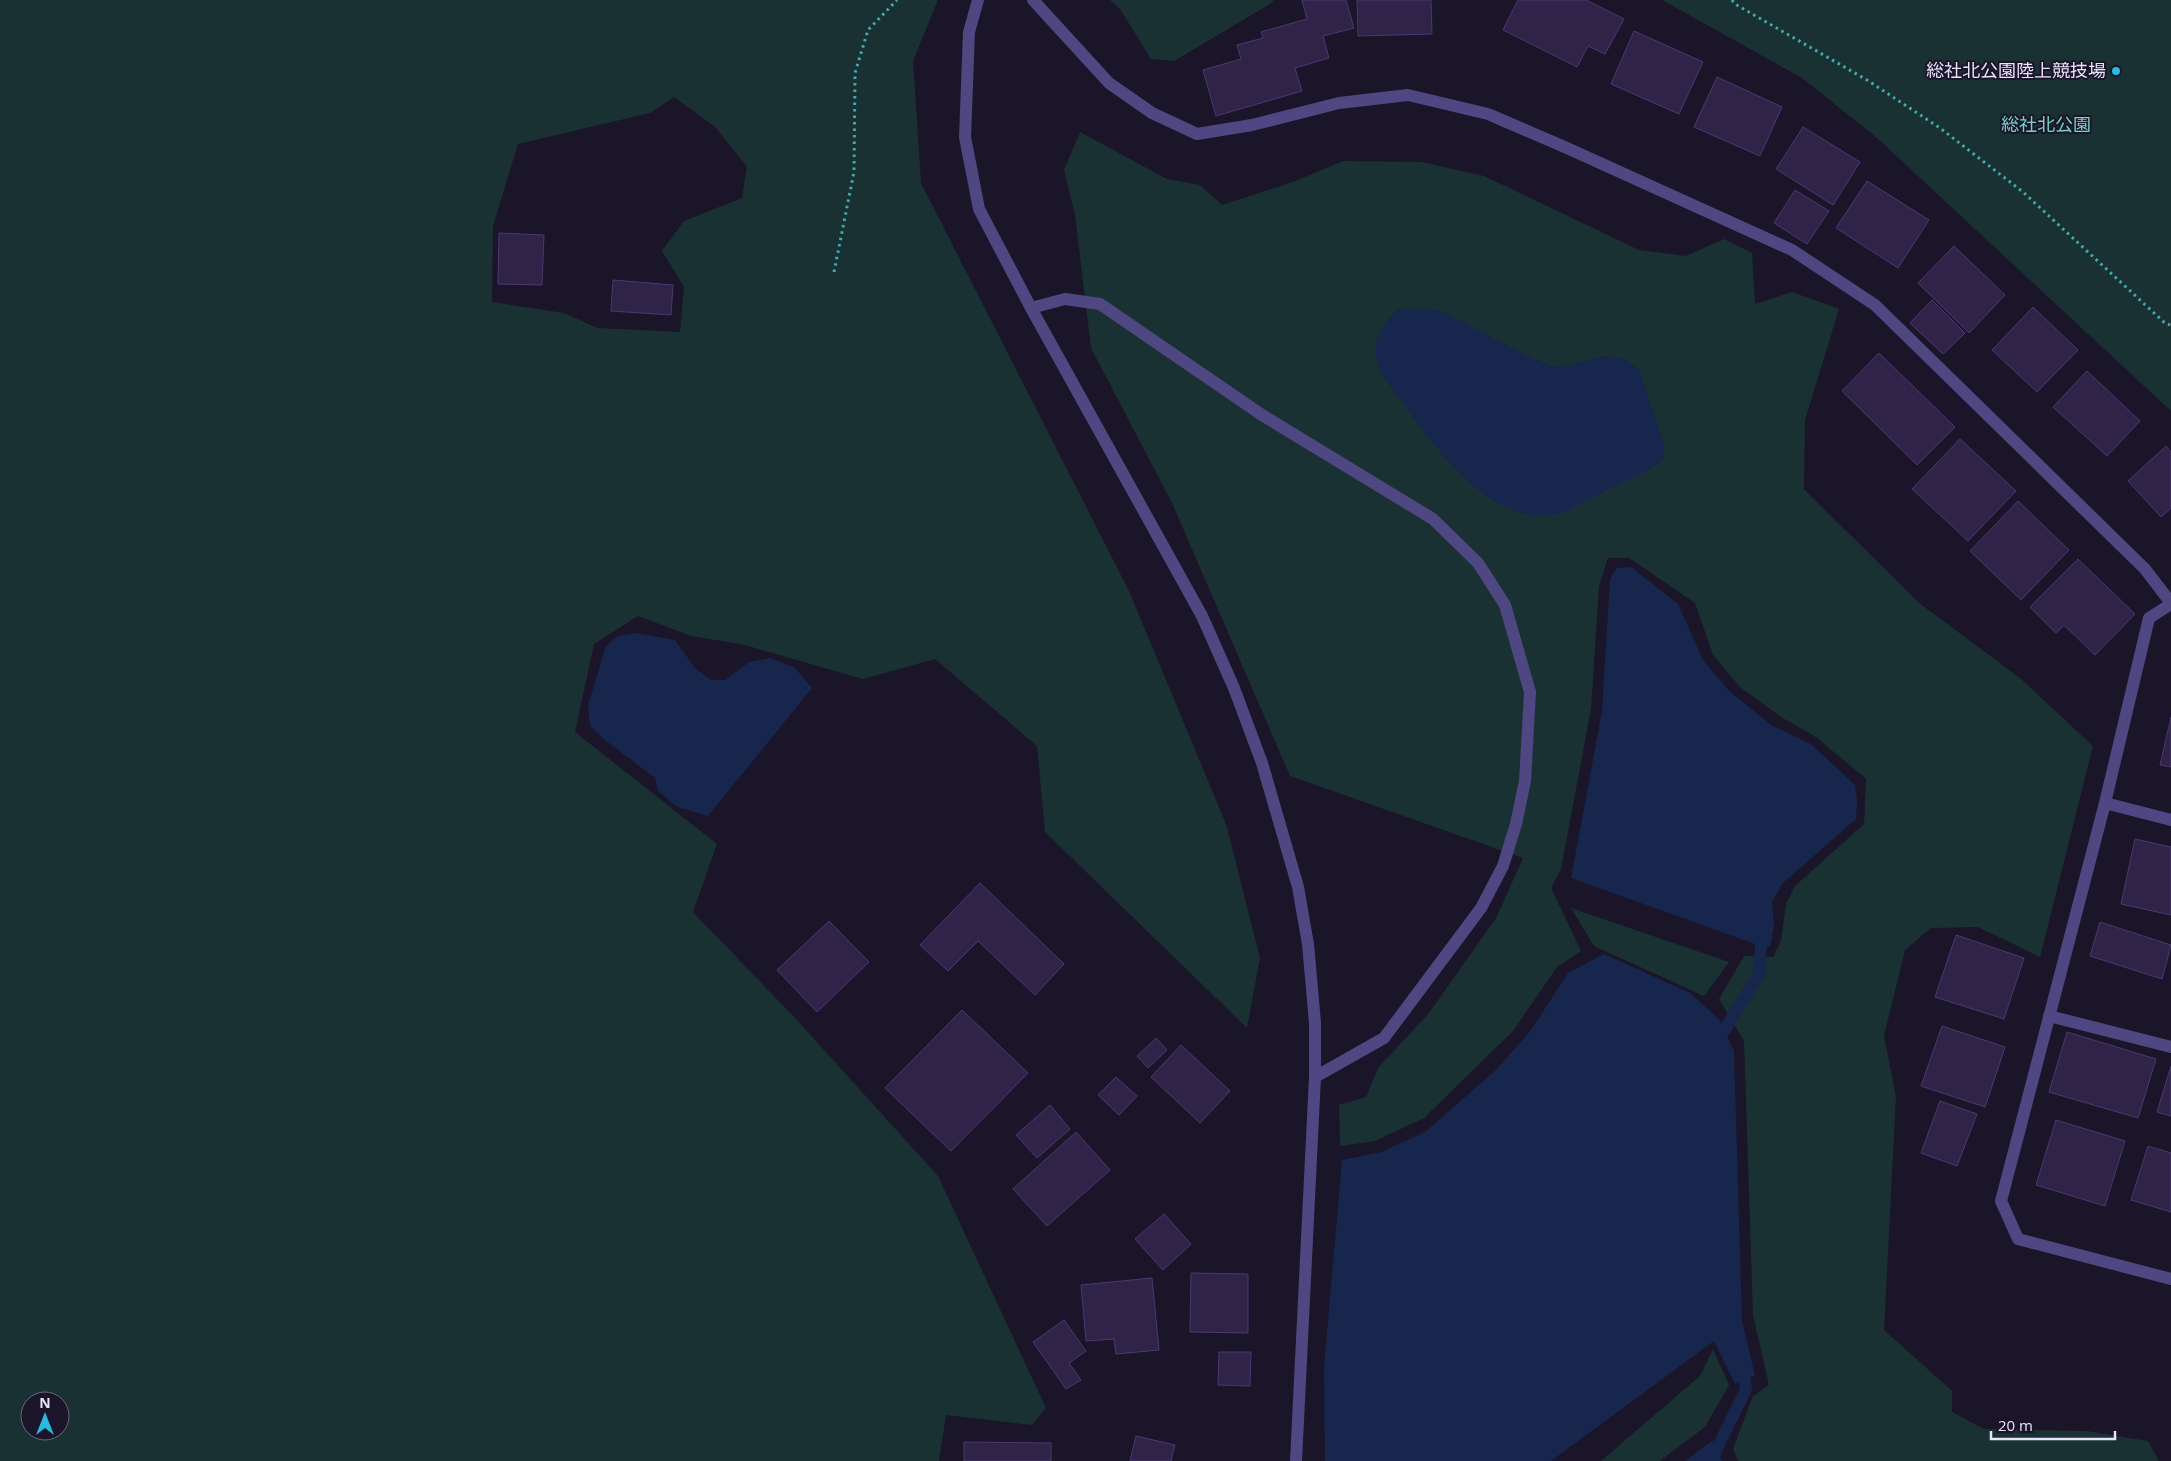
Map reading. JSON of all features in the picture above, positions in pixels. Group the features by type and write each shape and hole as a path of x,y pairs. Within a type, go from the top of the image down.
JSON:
{"street":[{"path":"978,0 969,32 966,137 979,210 1031,308 1202,616 1234,688 1265,772 1298,887 1308,944 1314,1013 1315,1077 1296,1461"},
{"path":"1033,0 1109,83 1152,113 1197,134 1252,125 1339,104 1408,94 1488,114 1792,250 1875,304 2146,569 2171,603 2150,618 2105,803 2002,1201 2018,1239 2171,1279"},
{"path":"1031,308 1066,299 1100,304 1262,415 1433,519 1478,563 1505,605 1530,692 1525,781 1516,824 1503,866 1481,908 1384,1038 1315,1077"},
{"path":"2105,803 2171,820"},
{"path":"2050,1016 2171,1047"}],"path":[{"path":"834,272 854,172 855,73 868,30 897,0"},
{"path":"1732,0 1735,4 1867,80 1940,128 2024,192 2166,324 2171,325"}],"green space":[{"path":"0,0 938,0 913,61 921,183 1129,591 1226,824 1260,958 1247,1028 1045,832 1037,746 935,659 863,679 741,644 691,636 638,616 594,644 575,732 717,844 693,912 796,1019 938,1176 1046,1408 1032,1425 946,1415 939,1461 0,1461","holes":["674,97 715,127 747,167 742,198 684,221 662,251 684,287 680,332 597,328 564,313 492,302 493,226 518,144 650,113"]},
{"path":"1110,0 1274,0 1174,61 1151,59 1120,9"},
{"name":"総社北公園","path":"1662,0 2171,0 2171,411 1877,138 1802,78"},
{"path":"1080,132 1167,179 1200,185 1222,205 1293,182 1343,161 1422,162 1484,176 1639,250 1686,256 1724,239 1752,253 1755,304 1792,292 1839,309 1805,420 1804,489 1919,603 2020,678 2093,746 2040,957 1978,927 1931,928 1905,950 1884,1036 1896,1097 1884,1330 1952,1391 1952,1412 1984,1429 2087,1431 2148,1441 2159,1461 1738,1461 1733,1449 1753,1396 1769,1385 1753,1315 1744,1041 1719,999 1744,956 1773,957 1781,941 1786,904 1795,886 1864,824 1866,779 1816,737 1781,717 1740,687 1713,655 1695,603 1629,558 1608,558 1599,586 1591,709 1561,869 1551,888 1581,951 1557,967 1513,1031 1424,1118 1375,1141 1340,1146 1339,1105 1366,1097 1378,1068 1429,1013 1496,918 1523,858 1290,776 1172,503 1091,348 1075,215 1064,170","holes":["1606,356 1493,501 1535,360 1554,367"]},
{"path":"1571,908 1729,962 1704,996 1594,946"},
{"path":"1713,1349 1729,1385 1705,1427 1660,1461 1601,1461 1700,1376"}],"water":[{"path":"1397,309 1437,309 1535,360 1554,367 1606,356 1624,359 1639,369 1664,445 1664,458 1651,469 1559,514 1531,515 1505,507 1480,491 1457,471 1436,447 1383,376 1376,357 1377,340 1384,325"},
{"path":"1631,567 1678,604 1703,660 1730,692 1773,726 1811,744 1855,785 1857,800 1856,819 1783,883 1772,902 1774,926 1770,947 1755,944 1571,878 1602,711 1610,579 1617,568"},
{"path":"637,633 675,640 695,668 711,680 725,680 749,662 771,658 795,668 812,688 708,816 677,807 658,791 655,778 605,740 590,726 588,705 606,646 618,636"},
{"path":"1604,954 1690,993 1719,1019 1734,1051 1742,1320 1755,1376 1735,1384 1714,1341 1551,1461 1325,1461 1324,1367 1342,1160 1381,1152 1425,1132 1497,1069 1531,1030 1568,973"},
{"path":"1713,1440 1722,1461 1685,1461"}],"building":[{"path":"1302,0 1346,0 1354,28 1323,36 1329,58 1295,68 1302,91 1216,116 1203,70 1241,59 1237,45 1263,38 1261,32 1307,19"},
{"path":"1357,0 1431,0 1432,34 1358,36"},
{"path":"1518,0 1586,0 1624,19 1605,54 1588,46 1577,67 1503,30"},
{"path":"1634,31 1703,62 1679,114 1611,84"},
{"path":"1717,77 1782,107 1760,156 1694,127"},
{"path":"1803,127 1860,162 1833,205 1776,169"},
{"path":"1867,181 1929,220 1898,268 1836,228"},
{"path":"1795,190 1829,211 1807,244 1774,223"},
{"path":"499,233 544,235 542,285 498,284"},
{"path":"1954,246 2005,295 1969,333 1918,283"},
{"path":"613,280 673,285 671,315 611,311"},
{"path":"1932,300 1965,333 1943,354 1910,323"},
{"path":"2033,307 2078,350 2037,392 1992,350"},
{"path":"1879,353 1955,427 1917,465 1842,391"},
{"path":"2087,371 2140,421 2107,456 2053,407"},
{"path":"1960,439 2016,491 1968,541 1912,489"},
{"path":"2166,446 2171,452 2171,508 2161,517 2128,481"},
{"path":"2018,501 2069,550 2021,600 1970,551"},
{"path":"2078,559 2135,614 2095,655 2064,625 2056,633 2030,607"},
{"path":"2171,717 2171,767 2160,765"},
{"path":"2135,839 2171,847 2171,915 2121,904"},
{"path":"980,883 1064,964 1035,995 978,941 948,971 920,945"},
{"path":"829,921 869,962 817,1012 777,970"},
{"path":"2100,922 2171,945 2162,979 2090,956"},
{"path":"1956,935 2024,958 2004,1019 1935,997"},
{"path":"962,1010 1028,1073 951,1151 885,1088"},
{"path":"1942,1026 2005,1047 1985,1107 1921,1086"},
{"path":"2067,1032 2156,1059 2138,1118 2049,1092"},
{"path":"1156,1038 1167,1050 1148,1068 1137,1056"},
{"path":"1181,1045 1230,1091 1200,1123 1151,1077"},
{"path":"2171,1066 2171,1116 2157,1112"},
{"path":"1116,1077 1137,1096 1119,1115 1098,1095"},
{"path":"1940,1101 1977,1114 1957,1166 1921,1153"},
{"path":"1050,1105 1070,1129 1037,1158 1016,1135"},
{"path":"2056,1120 2125,1141 2105,1206 2036,1185"},
{"path":"1076,1132 1110,1170 1047,1226 1013,1189"},
{"path":"2148,1146 2171,1153 2171,1212 2131,1200"},
{"path":"1164,1214 1191,1244 1163,1270 1135,1239"},
{"path":"1191,1273 1248,1274 1248,1333 1190,1332"},
{"path":"1152,1278 1159,1350 1116,1354 1114,1339 1086,1341 1081,1285"},
{"path":"1064,1320 1086,1351 1069,1363 1081,1380 1066,1389 1033,1342"},
{"path":"1219,1352 1251,1352 1250,1386 1218,1385"},
{"path":"1136,1436 1175,1445 1171,1461 1130,1461"},
{"path":"964,1442 1051,1443 1051,1461 964,1461"}],"waterway":[{"path":"1716,1044 1759,974 1762,929"},
{"path":"1711,1461 1746,1389 1742,1365"}],"place":[{"name":"総社北公園陸上競技場","path":"2116,71"}]}
